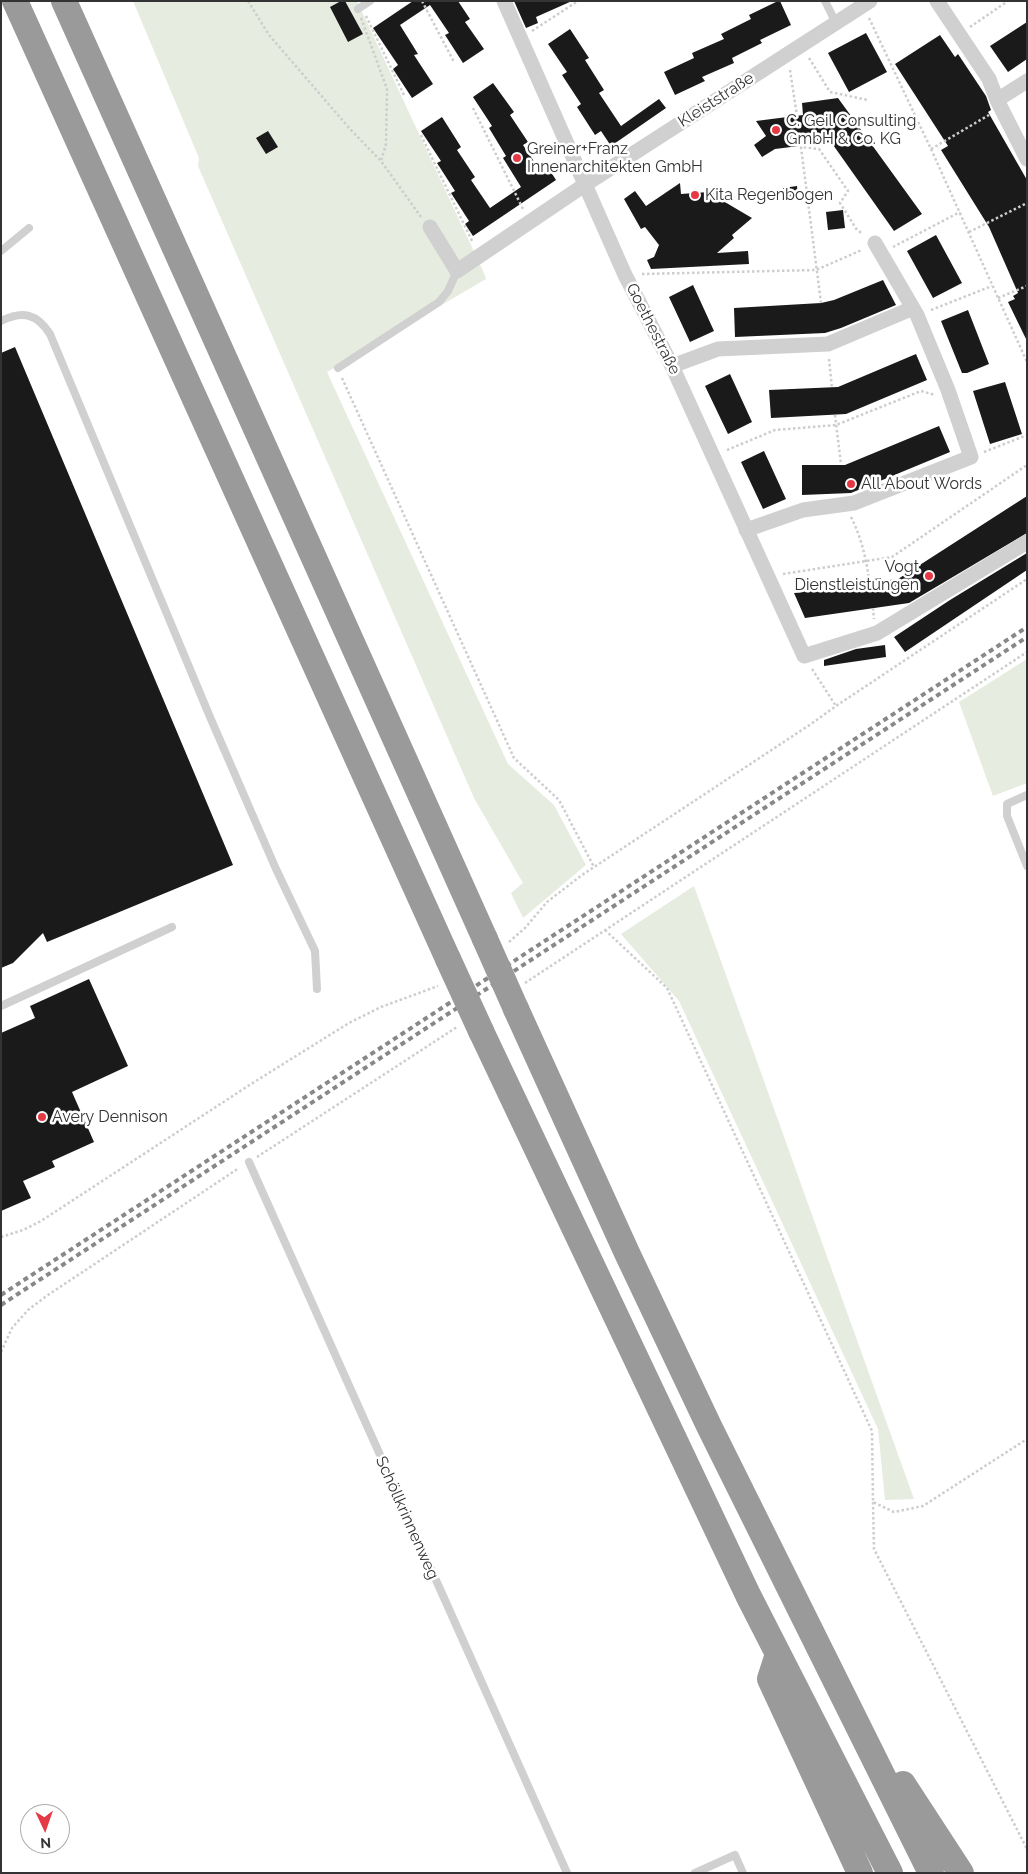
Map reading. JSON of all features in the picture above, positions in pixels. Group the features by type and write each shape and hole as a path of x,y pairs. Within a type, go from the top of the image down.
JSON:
{"highway":[{"path":"15,1 447,971 740,1577 890,1873"},
{"path":"64,1 495,942 516,1009 639,1279 931,1873"},
{"path":"778,1654 770,1679 860,1873"},
{"path":"846,1700 961,1873"}],"street":[{"name":"Goethestraße","path":"504,1 625,275 672,366 714,455 804,656"},
{"path":"937,1 989,80 1027,159"},
{"name":"Kleiststraße","path":"457,271 586,184 866,4"},
{"path":"999,104 1027,82"},
{"path":"430,227 457,271"},
{"path":"746,530 803,510 854,503 971,457 948,390 915,312 878,248"},
{"path":"672,366 718,348 828,344 915,312"},
{"path":"804,656 877,633 1027,542"}],"lane":[{"path":"359,8 370,1"},
{"path":"825,1 836,23"},
{"path":"1,250 29,228"},
{"path":"338,368 405,322 439,302 448,291 457,271"},
{"path":"1,321 16,315 26,314 44,324 50,334 210,718 276,869 315,951 317,989"},
{"path":"1027,795 1007,804 1007,816 1027,866"},
{"path":"1,1006 172,927"},
{"name":"Schöllkrinnenweg","path":"249,1162 567,1873"},
{"path":"695,1873 735,1855 743,1873"}],"path":[{"path":"248,1 270,35 350,129 381,161 427,226 430,227"},
{"path":"422,1 454,62"},
{"path":"521,39 578,1"},
{"path":"959,34 1008,1"},
{"path":"866,4 1027,362"},
{"path":"359,8 387,89 386,144 381,161"},
{"path":"359,8 405,97"},
{"path":"795,49 830,92 868,100"},
{"path":"795,49 797,116"},
{"path":"932,149 999,104"},
{"path":"472,108 530,222"},
{"path":"421,135 479,256"},
{"path":"821,303 801,147 820,149 848,191 840,203 857,230 878,248"},
{"path":"969,232 1027,204"},
{"path":"625,275 816,270 878,248 960,212"},
{"path":"915,312 992,286"},
{"path":"998,298 1027,286"},
{"path":"338,368 514,758 559,800 594,867"},
{"path":"714,455 775,430 836,425 921,392 934,395 948,390"},
{"path":"835,415 841,464"},
{"path":"971,457 1027,436"},
{"path":"768,576 892,557 1027,465"},
{"path":"845,503 859,534 869,580"},
{"path":"495,942 525,928 560,890 1027,579"},
{"path":"522,984 1027,652"},
{"path":"804,656 836,706"},
{"path":"605,930 667,988 872,1431 874,1549 1027,1849"},
{"path":"1,1237 41,1221 251,1084 349,1023 381,1007 430,990 447,971"},
{"path":"1,1352 12,1328 28,1310 45,1297 249,1162 473,1026"},
{"path":"873,1502 894,1512 923,1506 1027,1439"}],"shaded area":[{"path":"133,1 357,1 483,271 486,279 327,372 508,764 554,805 586,865 523,918 511,893 523,883 474,798 198,166 199,158"},
{"path":"1027,659 1027,783 993,796 959,702"},
{"path":"694,886 914,1499 885,1500 878,1429 679,1001 621,934"}],"building":[{"path":"345,1 363,34 348,42 330,7"},
{"path":"413,1 458,1 470,19 465,22 484,49 463,63 445,35 449,33 430,5 400,25 418,54 414,55 433,84 412,98 393,69 398,65 373,28"},
{"path":"514,1 572,1 536,17 538,23 526,28"},
{"path":"780,1 791,25 760,40 762,43 732,58 734,63 702,77 705,81 675,95 664,72 694,58 692,53 724,39 721,34 751,19 749,15"},
{"path":"1027,22 1027,59 1008,72 990,46"},
{"path":"570,29 589,58 585,60 604,90 599,93 621,126 659,99 666,108 611,146 601,131 595,135 577,107 581,104 562,75 567,72 548,44"},
{"path":"866,33 887,72 849,92 828,53"},
{"path":"940,35 955,57 958,54 986,96 991,110 988,112 1027,180 1027,341 1008,302 1015,299 1013,296 1018,293 989,227 941,150 948,146 895,64"},
{"path":"493,83 514,112 510,115 528,142 523,145 542,174 549,169 556,180 473,236 465,224 469,221 451,193 455,191 437,163 441,161 421,131 442,117 461,147 457,150 475,177 471,180 490,208 521,187 503,158 506,156 489,128 492,126 473,97"},
{"path":"838,98 922,214 894,231 831,142 775,149 762,157 754,145 766,136 756,121 803,115 802,103"},
{"path":"268,131 278,147 266,154 256,138"},
{"path":"680,183 681,194 722,191 718,198 752,218 732,235 734,238 717,253 748,251 749,264 651,269 647,260 654,257 659,245 645,227 641,229 624,199 635,191 646,206"},
{"path":"797,186 798,198 784,199 783,188"},
{"path":"843,210 845,228 828,230 826,212"},
{"path":"936,235 962,283 933,298 907,251"},
{"path":"883,280 896,305 841,328 825,333 735,337 734,308 821,303 834,300"},
{"path":"693,285 714,331 690,342 669,297"},
{"path":"968,310 989,364 967,373 962,373 941,321"},
{"path":"15,347 233,865 47,942 43,933 13,963 1,968 1,353"},
{"path":"916,354 927,380 846,414 771,418 769,390 838,387"},
{"path":"730,374 752,422 728,434 705,386"},
{"path":"1005,382 1022,434 990,444 973,391"},
{"path":"939,426 950,452 851,493 802,495 802,465 845,465"},
{"path":"764,451 786,499 763,509 741,462"},
{"path":"1027,496 1027,533 909,603 805,618 794,593 853,585 853,582 881,578 881,581 898,579"},
{"path":"1027,553 1027,570 905,652 894,637 950,600"},
{"path":"885,645 886,657 824,666 824,660 856,649"},
{"name":"Avery Dennison","path":"89,979 128,1066 72,1092 94,1142 52,1161 55,1167 23,1181 31,1198 1,1211 1,1033 35,1018 30,1006"}],"railway":[{"path":"1,1295 1027,627"},
{"path":"1,1305 1027,637"}],"place":[{"name":"C. Geil Consulting GmbH & Co. KG","path":"776,130"},
{"name":"Greiner+Franz Innenarchitekten GmbH","path":"517,158"},
{"name":"Kita Regenbogen","path":"695,195"},
{"name":"All About Words","path":"851,484"},
{"name":"Vogt Dienstleistungen","path":"929,576"},
{"name":"Avery Dennison","path":"42,1117"}]}
